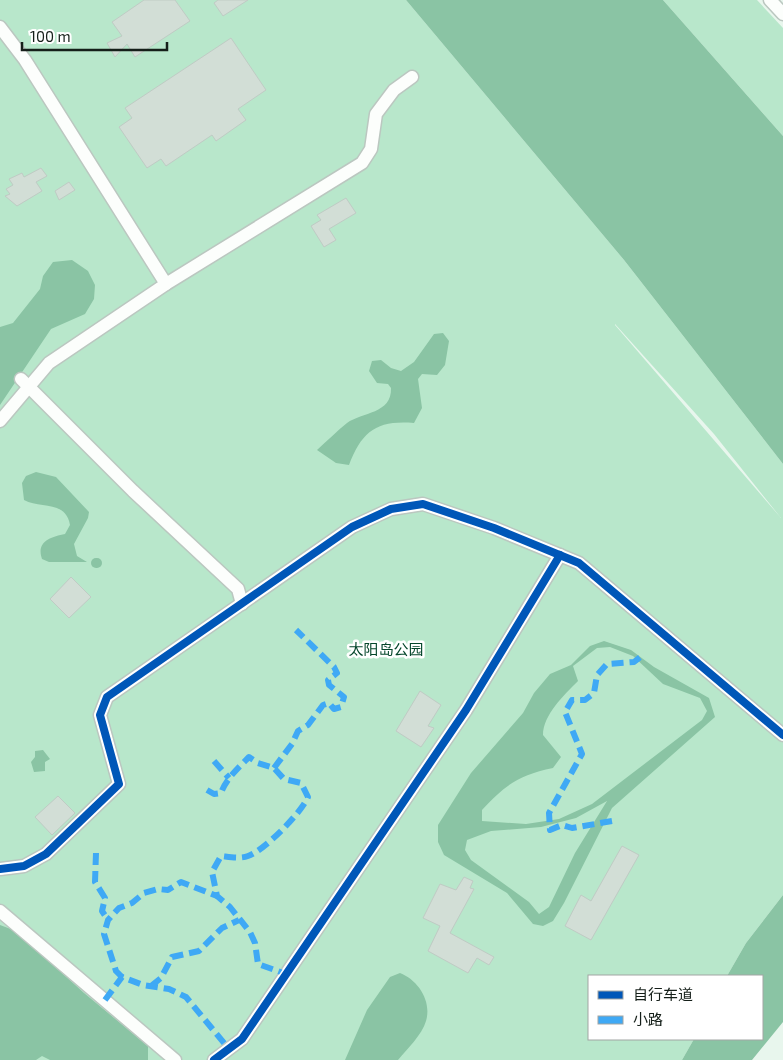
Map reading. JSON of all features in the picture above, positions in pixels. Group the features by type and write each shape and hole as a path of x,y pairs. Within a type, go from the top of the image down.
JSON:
{"street":[{"path":"770,0 783,14"},
{"path":"0,27 25,60 166,284"},
{"path":"0,421 30,389 49,363 166,284 362,163 371,149 376,114 394,90 412,77"},
{"path":"21,378 30,389 238,589 242,604"},
{"path":"0,869 24,866 46,854 119,784 100,715 107,697 352,528 391,509 423,504 494,528 579,563 613,589 783,735"},
{"path":"214,1060 242,1040 466,710 560,555"},
{"path":"0,911 175,1060"}],"green space":[{"name":"太阳岛公园","path":"0,0 406,0 624,260 783,464 783,895 746,943 728,975 588,975 588,1040 693,1040 682,1060 0,1060","holes":["615,324 714,434 781,518 615,325"]},
{"path":"663,0 757,0 783,28 783,136"}],"shaded area":[{"path":"406,0 663,0 783,136 783,464 624,260"},
{"path":"72,260 88,271 95,285 94,299 85,314 51,329 0,405 0,327 13,323 40,289 43,276 53,262"},
{"path":"443,333 449,341 445,365 437,375 422,374 418,379 422,408 414,423 390,424 372,430 359,444 349,465 336,463 317,450 347,423 381,408 387,403 391,388 388,384 377,383 369,371 372,361 381,360 391,368 401,371 414,362 434,334"},
{"path":"36,472 56,477 89,512 88,518 74,544 77,556 87,562 49,562 42,559 41,548 43,544 54,537 65,534 70,525 68,517 58,508 30,503 24,500 22,483 26,476"},
{"path":"604,641 631,650 654,667 709,698 715,717 612,808 564,903 553,921 543,926 533,924 507,893 444,855 438,842 438,825 471,773 523,713 534,693 550,674 571,665 590,646","holes":["610,647 633,656 663,684 700,698 707,711 702,720 592,804 559,819 526,824 482,821 482,810 513,782 531,774 553,768 561,757 543,735 546,720 555,706 578,681 573,666 597,648","607,801 575,853 549,907 539,914 529,902 471,860 465,850 467,840 491,831 541,827 576,818"]},
{"path":"43,750 50,759 45,762 45,771 34,772 31,762 35,757 35,751"},
{"path":"783,895 783,1022 752,1060 682,1060 693,1040 763,1040 763,975 728,975 746,943"},
{"path":"0,925 16,931 84,993 148,1046 148,1060 50,1060 42,1056 36,1060 0,1060"},
{"path":"400,973 407,976 418,986 425,999 427,1006 426,1021 421,1031 398,1060 345,1060 367,1010 390,977"}],"building":[{"path":"144,0 175,0 190,21 135,57 127,44 115,57 107,43 122,36 112,22"},
{"path":"218,0 248,0 223,16 214,3"},
{"path":"231,38 266,90 238,109 246,120 216,141 212,135 166,166 161,159 147,168 119,127 132,118 125,108"},
{"path":"41,168 47,176 36,182 42,191 17,206 5,196 10,194 6,189 13,185 9,179 22,173 24,177"},
{"path":"69,182 75,190 59,200 55,191"},
{"path":"346,198 356,213 329,229 336,240 324,247 311,226 321,220 317,215"},
{"path":"71,577 91,597 69,618 50,599"},
{"path":"420,691 441,705 428,726 434,728 421,747 396,731"},
{"path":"58,796 75,813 52,835 35,817"},
{"path":"622,846 639,855 591,940 565,926 581,895 591,901"},
{"path":"464,877 473,881 470,888 474,889 450,933 494,957 489,965 477,958 468,973 428,951 440,926 423,918 440,884 456,890"}],"marked path":[{"path":"274,768 292,744 298,731 308,725 323,705 329,703 334,709 341,707 344,697 329,685 328,680 337,673 334,667 296,630"},
{"path":"612,821 572,828 562,825 550,830 549,813 582,754 565,712 572,700 585,700 594,693 597,675 607,664 634,662 644,654"},
{"path":"207,790 214,794 221,793 229,778 249,757 258,763 274,768 284,779 301,783 308,797 298,812 273,839 245,857 221,856 212,872 217,896 230,907 250,932 255,943 258,964 286,974"},
{"path":"214,761 229,778"},
{"path":"96,853 95,882 105,898 102,911 108,920"},
{"path":"122,977 116,971 104,934 108,920 119,908 132,903 144,893 158,889 168,890 181,882 217,896"},
{"path":"151,986 161,978 172,957 199,951 222,928 239,920"},
{"path":"105,1000 122,977 143,985 169,989 186,997 229,1049"}],"cycle path":[{"path":"0,869 24,866 46,854 119,784 100,715 107,697 352,527 391,509 423,504 494,528 579,563 783,735"},
{"path":"214,1060 242,1039 466,710 560,555"}]}
